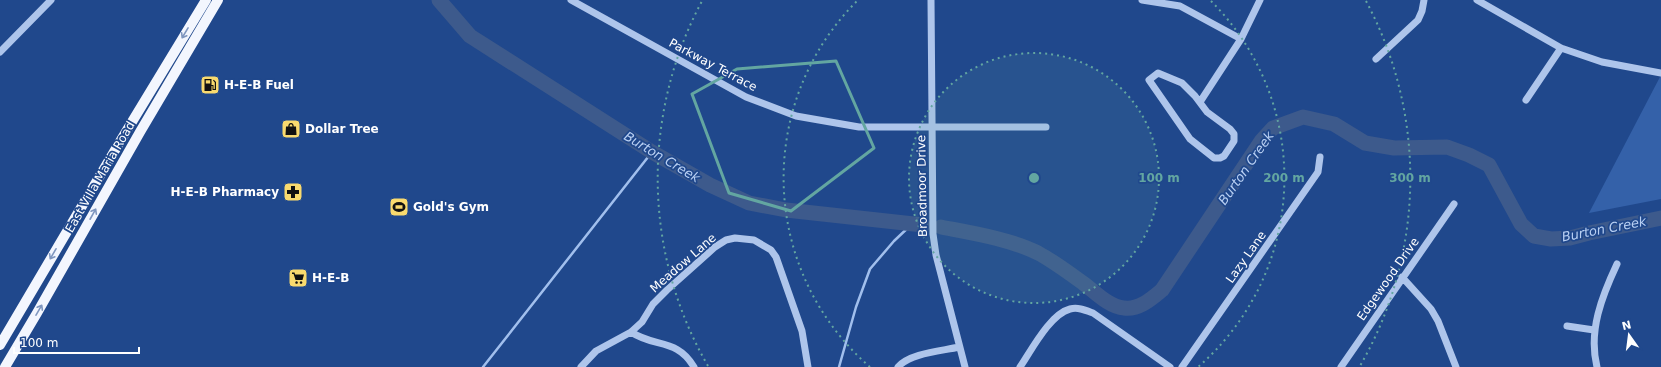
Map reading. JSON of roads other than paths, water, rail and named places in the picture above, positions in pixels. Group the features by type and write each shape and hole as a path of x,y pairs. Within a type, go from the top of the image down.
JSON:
{"main road":[{"name":"East Villa Maria Road","path":"0,345 121,140 206,0"},
{"name":"East Villa Maria Road","path":"5,367 218,0"}],"street":[{"path":"0,52 51,0"},
{"name":"Parkway Terrace","path":"571,0 746,97 796,116 859,127 1046,127"},
{"name":"Broadmoor Drive","path":"931,0 932,225 934,244 965,367"},
{"path":"1142,0 1180,6 1241,39"},
{"path":"1200,102 1241,39 1260,0"},
{"path":"1376,59 1418,20 1422,11 1424,0"},
{"path":"1477,0 1561,48 1602,62 1661,73"},
{"path":"1526,100 1561,48"},
{"path":"1158,73 1170,77 1182,83 1200,102 1207,112 1230,129 1234,134 1234,141 1224,156 1220,158 1214,158 1190,139 1149,80 1158,73"},
{"name":"Lazy Lane","path":"1182,367 1318,172 1320,157"},
{"name":"Edgewood Drive","path":"1341,367 1454,204"},
{"name":"Meadow Lane","path":"581,367 596,351 632,332 642,322 653,304 715,247 726,240 746,238 764,245 771,250 776,257 802,330 807,367"},
{"path":"1597,367 1594,347 1594,330 1602,300 1616,264"},
{"path":"1402,277 1431,309 1438,322 1456,367"},
{"path":"1020,367 1057,315 1069,309 1081,308 1094,314 1170,367"},
{"path":"1567,326 1594,330"},
{"path":"632,332 641,339 679,349 690,359 694,367"},
{"path":"898,367 908,359 917,356 959,347"}],"waterway":[{"name":"Burton Creek","path":"439,0 470,36 652,152 710,185 749,203 786,210 923,225"},
{"name":"Burton Creek","path":"941,227 991,237 1027,248 1055,263 1097,295 1113,305 1124,308 1140,306 1162,290 1262,140 1273,128 1303,117 1334,124 1365,143 1394,148 1447,147 1469,155 1489,165 1521,224 1534,236 1551,239 1570,238 1661,218"},
{"path":"483,367 652,152"},
{"path":"839,367 856,307 870,269 894,241 912,224"}],"place":[{"name":"H-E-B Fuel","path":"210,85"},
{"name":"Dollar Tree","path":"291,129"},
{"name":"H-E-B Pharmacy","path":"293,192"},
{"name":"Gold's Gym","path":"399,207"},
{"name":"H-E-B","path":"298,278"}]}
